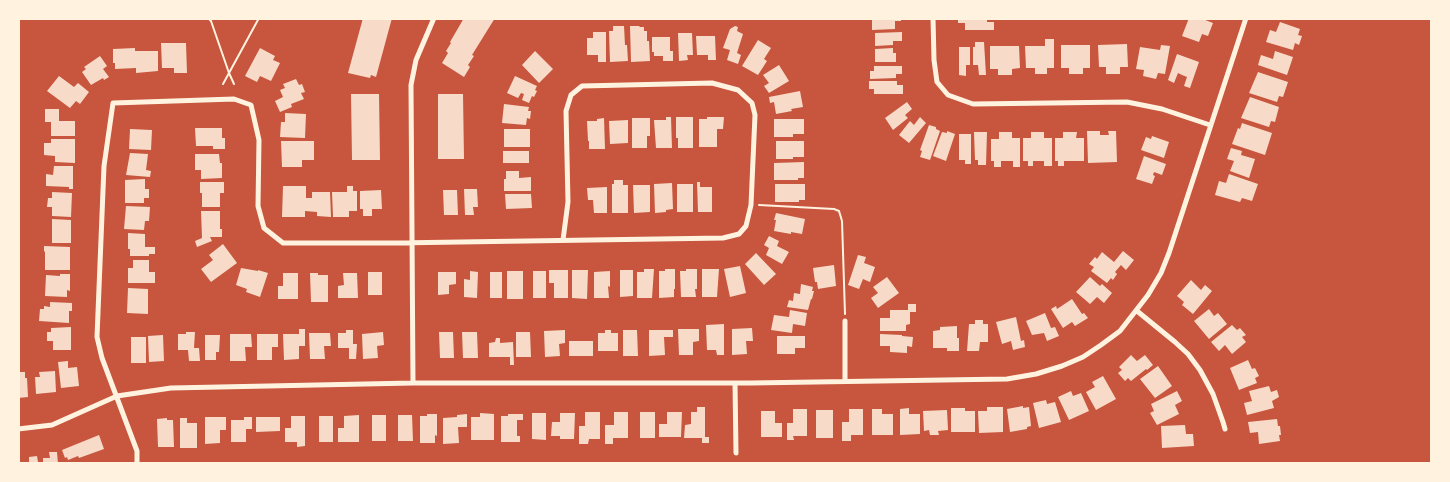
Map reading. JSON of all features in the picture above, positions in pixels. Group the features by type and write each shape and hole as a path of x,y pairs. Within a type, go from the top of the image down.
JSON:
{"street":[{"path":"413,384 411,84 416,60 434,18"},
{"path":"933,18 937,82 948,95 973,104 1126,102 1162,109 1210,125"},
{"path":"18,429 52,425 117,396 171,388 1007,379 1036,374 1073,361 1120,331 1137,311 1157,280 1169,253 1245,18"},
{"path":"137,464 137,451 102,358 98,337 104,166 113,103 234,99 251,105 259,140 258,206 264,228 283,243 412,242 723,238 740,234 746,226 751,205 755,115 752,103 738,90 712,83 582,86 571,96 566,111 568,202 563,240"},
{"path":"1137,311 1188,354 1200,370 1213,394 1224,429"},
{"path":"845,321 845,381"},
{"path":"735,383 736,453"}],"path":[{"path":"18,19 36,18"},
{"path":"208,18 234,84"},
{"path":"223,84 258,18 266,18"},
{"path":"751,205 839,211 842,221 845,321"}],"building":[{"path":"363,18 392,18 376,77 371,75 370,78 348,73"},
{"path":"464,18 495,18 472,55 474,56 468,65 470,67 464,77 442,63 448,53 446,51 450,42"},
{"path":"872,18 901,18 901,21 895,21 895,29 872,30"},
{"path":"958,18 987,18 987,22 994,22 994,30 965,30 965,23 958,23"},
{"path":"1189,18 1200,18 1213,23 1208,36 1202,34 1199,42 1182,36"},
{"path":"1280,22 1300,29 1298,35 1302,36 1299,45 1295,43 1293,50 1266,42 1270,30 1276,32"},
{"path":"613,26 624,26 628,61 610,62 609,31 613,31"},
{"path":"630,26 644,27 644,31 647,31 650,61 631,62"},
{"path":"738,27 737,31 743,34 737,53 741,55 738,64 727,60 730,50 723,48 730,29"},
{"path":"593,32 606,32 606,62 598,62 598,55 587,55 587,38 593,38"},
{"path":"902,32 902,41 893,41 893,45 875,46 875,33"},
{"path":"678,33 692,33 693,55 687,55 688,60 679,61"},
{"path":"696,36 715,36 716,60 708,60 708,55 697,55"},
{"path":"652,37 670,37 673,61 663,61 663,56 654,56"},
{"path":"1045,39 1054,39 1054,68 1047,68 1047,74 1035,74 1035,68 1026,68 1025,46 1045,46"},
{"path":"758,40 771,48 764,59 767,61 758,75 742,66"},
{"path":"975,42 984,42 986,75 979,75 978,65 973,65"},
{"path":"161,43 186,43 187,73 174,73 174,68 162,68"},
{"path":"1127,44 1128,67 1120,67 1120,74 1106,74 1106,67 1099,67 1098,45"},
{"path":"1061,45 1090,45 1090,68 1083,68 1083,74 1069,74 1069,68 1061,68"},
{"path":"1161,45 1170,46 1165,74 1158,73 1156,79 1143,76 1144,70 1136,69 1140,47 1160,50"},
{"path":"990,46 1019,46 1020,68 1012,69 1012,75 998,75 998,69 990,69"},
{"path":"959,47 970,47 970,65 966,65 966,76 959,75"},
{"path":"135,48 135,51 158,51 158,71 136,73 136,68 115,69 113,49"},
{"path":"260,48 275,56 273,60 280,63 271,81 260,76 257,82 245,76"},
{"path":"893,48 893,53 896,53 896,62 875,62 875,49"},
{"path":"535,51 553,69 539,83 522,65"},
{"path":"1275,51 1293,57 1287,75 1258,65 1261,55 1273,59"},
{"path":"1177,54 1199,62 1190,88 1184,86 1187,77 1178,73 1174,83 1168,80"},
{"path":"100,56 107,66 103,69 109,77 91,85 82,72 86,69 84,67"},
{"path":"779,65 789,81 769,93 764,86 769,83 763,75"},
{"path":"874,66 902,66 902,74 896,74 896,78 870,79 870,71 874,71"},
{"path":"1258,72 1288,82 1283,97 1279,96 1277,102 1249,93"},
{"path":"59,76 74,87 78,83 89,92 80,104 76,101 70,108 47,91"},
{"path":"515,76 537,86 535,90 537,91 529,103 522,100 524,94 521,93 518,98 507,93"},
{"path":"296,79 299,85 302,84 305,92 301,93 304,99 280,112 275,101 283,97 280,90 285,88 283,84"},
{"path":"869,81 897,81 897,85 903,85 903,94 874,94 874,89 869,89"},
{"path":"800,91 803,107 776,114 774,102 770,103 769,97"},
{"path":"351,94 379,94 380,160 352,160"},
{"path":"438,94 463,94 464,159 438,159"},
{"path":"1250,97 1279,107 1275,122 1271,121 1269,127 1241,118"},
{"path":"907,102 912,109 905,115 908,118 893,130 885,118"},
{"path":"504,104 529,107 530,119 527,118 526,125 502,123"},
{"path":"45,109 59,109 59,121 75,121 75,136 51,136 51,122 45,122"},
{"path":"285,113 306,114 305,138 280,137 281,122 285,122"},
{"path":"666,117 671,117 672,148 656,148 654,120 666,120"},
{"path":"676,117 693,117 693,148 678,148"},
{"path":"707,117 724,117 723,129 717,129 717,147 699,147 699,119 707,119"},
{"path":"920,117 926,123 909,143 899,135 910,121 914,125"},
{"path":"604,118 605,149 589,149 587,121"},
{"path":"632,118 650,118 647,148 632,148"},
{"path":"774,119 804,119 804,134 793,134 793,137 774,137"},
{"path":"628,120 628,143 610,144 609,121"},
{"path":"1242,123 1272,133 1265,155 1232,144"},
{"path":"929,125 940,131 930,160 920,157 922,151 920,150"},
{"path":"195,128 222,128 225,149 196,146"},
{"path":"130,129 152,130 151,150 129,149"},
{"path":"504,129 530,129 530,147 504,147"},
{"path":"947,131 955,134 946,161 933,156 942,132 947,133"},
{"path":"1087,131 1100,131 1100,135 1109,135 1108,131 1116,131 1117,162 1088,163"},
{"path":"974,132 987,132 986,165 978,165 978,160 975,160"},
{"path":"999,132 1012,132 1012,138 1020,138 1020,167 1013,167 1013,161 1001,161 1001,167 994,167 994,161 991,161 991,139 999,139"},
{"path":"1031,132 1044,132 1044,138 1052,138 1052,166 1044,166 1044,161 1033,161 1033,166 1028,166 1028,161 1023,161 1023,138 1031,138"},
{"path":"1063,132 1077,132 1076,138 1084,138 1084,161 1064,161 1064,166 1058,166 1058,161 1055,161 1055,138 1063,138"},
{"path":"959,134 971,134 971,164 965,164 965,160 959,160"},
{"path":"1152,136 1169,142 1164,158 1141,150 1146,137 1151,139"},
{"path":"51,139 75,139 75,163 55,162 55,156 44,155 44,143 51,143"},
{"path":"281,141 314,141 314,160 302,160 302,167 282,167"},
{"path":"776,141 804,141 804,157 776,159"},
{"path":"1231,148 1242,151 1241,155 1255,159 1249,178 1230,171 1234,161 1227,159"},
{"path":"503,151 529,151 529,163 503,163"},
{"path":"130,153 148,154 146,170 151,171 150,177 126,175"},
{"path":"195,154 219,154 220,163 222,163 222,178 201,179 201,170 195,170"},
{"path":"1144,156 1166,164 1162,175 1154,172 1152,184 1136,179"},
{"path":"804,162 804,178 774,180 774,163"},
{"path":"54,166 73,166 73,189 46,186 46,174 53,175"},
{"path":"506,171 519,171 519,178 531,177 531,191 504,191"},
{"path":"1229,174 1258,184 1252,201 1242,198 1240,202 1215,195 1219,181 1226,183"},
{"path":"145,179 145,189 149,189 149,198 144,198 144,203 125,203 125,180"},
{"path":"614,180 623,180 623,185 628,185 628,213 612,213"},
{"path":"200,182 224,182 224,193 220,193 220,207 202,207"},
{"path":"697,182 700,182 700,187 712,187 712,212 698,212"},
{"path":"672,183 673,209 655,213 654,184"},
{"path":"677,184 693,184 693,212 677,212"},
{"path":"775,184 805,184 805,200 775,202"},
{"path":"633,185 650,185 650,212 634,213"},
{"path":"283,186 306,186 306,198 312,198 312,192 330,192 331,217 317,216 317,212 305,211 305,217 282,217"},
{"path":"347,186 353,186 353,191 357,191 357,211 349,211 349,217 333,217 332,192 347,192"},
{"path":"607,187 607,213 594,213 593,200 588,200 587,188"},
{"path":"464,189 477,189 478,207 473,207 474,215 465,215"},
{"path":"381,190 382,209 372,209 372,216 363,216 363,209 360,209 360,191"},
{"path":"443,190 457,190 458,215 444,215"},
{"path":"52,192 72,193 71,217 52,216 52,207 47,207 48,198 52,198"},
{"path":"505,194 531,194 532,208 506,209"},
{"path":"126,206 150,207 149,221 145,221 144,230 124,229"},
{"path":"201,211 220,211 222,237 210,237 212,241 197,247 195,241 202,238"},
{"path":"776,213 805,219 802,234 774,231"},
{"path":"52,219 71,220 71,243 52,243"},
{"path":"128,233 145,234 145,247 155,247 155,254 130,256"},
{"path":"769,236 779,241 777,246 789,252 782,264 766,255 769,248 764,245"},
{"path":"223,244 237,263 211,282 201,269 213,260 209,255"},
{"path":"44,246 70,247 70,270 45,270"},
{"path":"1123,251 1134,260 1126,270 1121,265 1115,272 1117,274 1113,280 1111,278 1107,283 1091,271 1094,267 1089,264 1102,252 1114,262"},
{"path":"756,253 776,274 764,285 745,264"},
{"path":"858,255 866,257 864,263 875,267 870,282 863,279 859,289 848,285"},
{"path":"133,260 149,260 149,272 155,272 155,283 128,283 128,268 133,268"},
{"path":"834,265 836,286 818,289 813,268"},
{"path":"740,266 746,293 730,297 724,269"},
{"path":"241,268 268,273 260,297 236,285"},
{"path":"644,269 654,269 652,298 637,298 637,272 644,272"},
{"path":"665,269 675,269 674,297 659,298 659,271 665,271"},
{"path":"686,269 697,269 696,297 681,297 680,271 686,271"},
{"path":"702,269 719,269 717,297 702,297"},
{"path":"549,270 568,270 568,298 554,298 554,283 549,283"},
{"path":"572,270 588,270 587,299 572,298"},
{"path":"620,270 633,270 633,296 620,297"},
{"path":"470,271 478,272 477,298 464,297 464,279 470,280"},
{"path":"507,271 523,271 523,299 507,299"},
{"path":"533,271 546,271 546,298 533,298"},
{"path":"610,271 609,298 594,298 594,272"},
{"path":"368,272 382,272 382,295 368,295"},
{"path":"438,272 456,272 456,284 449,285 449,294 438,295"},
{"path":"490,272 502,272 502,298 490,298"},
{"path":"283,273 298,273 298,299 278,299 278,286 283,286"},
{"path":"310,273 328,275 328,302 311,302"},
{"path":"343,273 357,273 358,298 338,298 338,286 344,285"},
{"path":"60,274 70,274 70,291 67,290 67,297 45,296 46,275 60,276"},
{"path":"887,277 899,293 878,308 871,298 878,293 873,287"},
{"path":"1090,277 1112,293 1104,303 1097,297 1090,304 1076,292"},
{"path":"1191,280 1201,290 1205,285 1212,291 1193,314 1182,305 1184,302 1177,296"},
{"path":"801,284 813,287 812,291 814,291 808,310 787,307 789,300 793,301 794,293 800,294"},
{"path":"128,288 148,289 148,314 127,313"},
{"path":"1072,299 1082,314 1084,313 1088,318 1075,326 1072,322 1063,328 1051,309 1056,306 1057,309"},
{"path":"50,302 72,303 69,323 39,321 40,309 44,309 44,306 50,307"},
{"path":"908,304 916,304 916,312 910,312 910,324 906,325 906,331 880,331 880,318 890,318 890,310 908,310"},
{"path":"1209,309 1214,316 1218,313 1227,324 1209,339 1194,321"},
{"path":"790,310 807,313 805,326 793,324 792,333 771,330 774,315 789,317"},
{"path":"1045,313 1051,328 1055,327 1059,336 1047,341 1044,333 1032,335 1026,321"},
{"path":"1016,317 1021,341 1024,340 1025,347 1013,350 1011,341 1002,344 996,322"},
{"path":"975,320 983,320 983,324 988,324 988,342 980,342 979,351 967,351 969,324 975,324"},
{"path":"724,324 724,355 717,355 716,350 707,350 706,325"},
{"path":"1232,325 1237,330 1240,328 1246,335 1242,337 1246,342 1232,354 1225,345 1219,351 1211,342"},
{"path":"957,326 959,351 933,348 933,331 940,330 940,327"},
{"path":"71,327 71,350 53,350 53,341 47,341 47,332 51,332 51,328"},
{"path":"752,328 753,341 746,341 747,354 732,355 732,329"},
{"path":"299,329 305,329 305,346 299,346 299,359 284,360 283,334 299,334"},
{"path":"678,329 699,329 699,341 693,342 693,355 679,355"},
{"path":"346,330 353,330 353,344 357,344 356,359 349,359 349,348 338,348 338,333 346,333"},
{"path":"565,330 565,343 559,344 560,356 545,357 544,331"},
{"path":"605,330 618,333 618,351 598,351 598,333 605,333"},
{"path":"623,330 637,330 638,356 623,356"},
{"path":"649,330 673,330 673,337 664,337 665,355 649,356"},
{"path":"186,332 195,332 194,348 199,348 200,361 189,361 188,350 178,350 178,334 186,334"},
{"path":"383,332 384,345 377,346 378,358 363,359 362,334"},
{"path":"439,332 453,332 454,358 440,358"},
{"path":"462,332 477,332 478,358 463,358"},
{"path":"516,332 530,332 531,357 516,357"},
{"path":"309,333 330,333 331,346 324,346 325,359 310,359"},
{"path":"230,334 251,334 252,347 245,347 246,361 230,361"},
{"path":"257,334 278,334 278,347 272,347 272,360 257,360"},
{"path":"880,334 913,337 912,347 907,346 907,353 890,352 890,346 880,346"},
{"path":"163,335 164,361 149,362 148,336"},
{"path":"205,335 220,335 216,360 205,360"},
{"path":"777,336 805,336 805,348 795,348 795,354 777,354"},
{"path":"131,337 146,337 146,363 131,363"},
{"path":"496,338 500,338 500,343 513,342 514,365 510,365 510,357 489,357 489,343 495,342"},
{"path":"569,341 593,341 593,356 569,356"},
{"path":"1131,355 1137,361 1145,355 1153,365 1131,381 1128,378 1125,381 1118,373 1122,370 1119,367"},
{"path":"1248,360 1252,369 1255,368 1259,376 1255,378 1257,383 1239,390 1230,368"},
{"path":"68,361 68,368 77,367 79,386 61,388 58,362"},
{"path":"1158,366 1172,386 1155,398 1140,379"},
{"path":"55,371 56,392 36,394 35,377 40,377 39,372"},
{"path":"18,372 25,372 28,397 18,398"},
{"path":"1103,376 1116,399 1096,410 1086,392 1095,387 1092,382"},
{"path":"1269,386 1271,392 1277,390 1279,397 1272,401 1274,408 1247,415 1244,403 1252,401 1249,391"},
{"path":"1071,391 1073,396 1081,393 1089,411 1069,420 1058,397"},
{"path":"1177,391 1182,401 1175,405 1179,414 1157,425 1150,413 1154,411 1151,404"},
{"path":"1046,400 1047,404 1055,402 1061,422 1039,428 1033,403"},
{"path":"1023,406 1023,408 1029,407 1031,426 1010,432 1007,409"},
{"path":"697,407 705,407 705,437 709,437 709,443 702,443 702,438 684,438 685,425 691,424 691,412 697,412"},
{"path":"987,407 1003,407 1003,432 979,433 978,411 987,411"},
{"path":"909,408 909,414 920,414 920,434 900,435 900,409"},
{"path":"951,408 975,411 975,432 951,432"},
{"path":"793,409 807,409 807,436 793,436 794,440 787,440 787,423 793,423"},
{"path":"849,409 863,409 863,435 851,435 851,441 842,441 842,422 849,422"},
{"path":"872,409 882,409 882,414 893,414 893,435 872,435"},
{"path":"816,410 833,410 833,438 816,438"},
{"path":"947,410 948,430 938,431 939,435 930,435 929,430 924,431 923,411"},
{"path":"761,411 775,411 775,423 782,423 782,437 761,437"},
{"path":"585,412 600,412 600,439 589,439 588,444 579,444 579,426 585,426"},
{"path":"614,412 628,412 628,438 613,438 613,444 605,444 605,425 614,425"},
{"path":"640,412 655,412 655,438 640,438"},
{"path":"667,412 682,412 681,437 659,437 659,424 667,424"},
{"path":"480,413 494,414 494,440 471,440 471,417 480,417"},
{"path":"532,413 546,413 546,440 532,439"},
{"path":"560,413 575,413 574,439 560,439 560,436 551,436 552,422 560,422"},
{"path":"427,414 437,414 435,443 420,443 420,416 427,416"},
{"path":"467,414 467,427 458,427 459,443 443,444 443,418"},
{"path":"508,414 523,414 523,420 517,420 517,436 520,436 520,442 501,442 501,416 508,416"},
{"path":"359,415 359,442 338,442 338,428 344,428 344,416"},
{"path":"372,415 386,415 386,441 372,441"},
{"path":"398,415 412,415 413,441 398,441"},
{"path":"291,416 305,416 305,446 297,447 297,442 285,442 285,428 291,428"},
{"path":"319,416 333,416 333,442 319,442"},
{"path":"205,417 226,417 226,430 220,430 220,443 205,444"},
{"path":"244,417 252,417 252,429 246,429 246,442 231,442 231,420 244,420"},
{"path":"256,417 280,417 280,431 256,432"},
{"path":"167,418 167,420 173,420 174,447 158,447 157,419"},
{"path":"180,418 187,418 187,423 197,423 197,448 180,448"},
{"path":"1277,419 1278,426 1280,426 1280,441 1259,444 1258,432 1250,433 1248,422"},
{"path":"1185,425 1186,434 1193,434 1194,446 1162,448 1161,426"},
{"path":"99,435 104,449 79,458 78,456 68,460 67,457 65,458 62,450"},
{"path":"49,452 57,452 58,464 29,464 29,457 37,456 38,462 43,462 43,458 50,458"}]}
